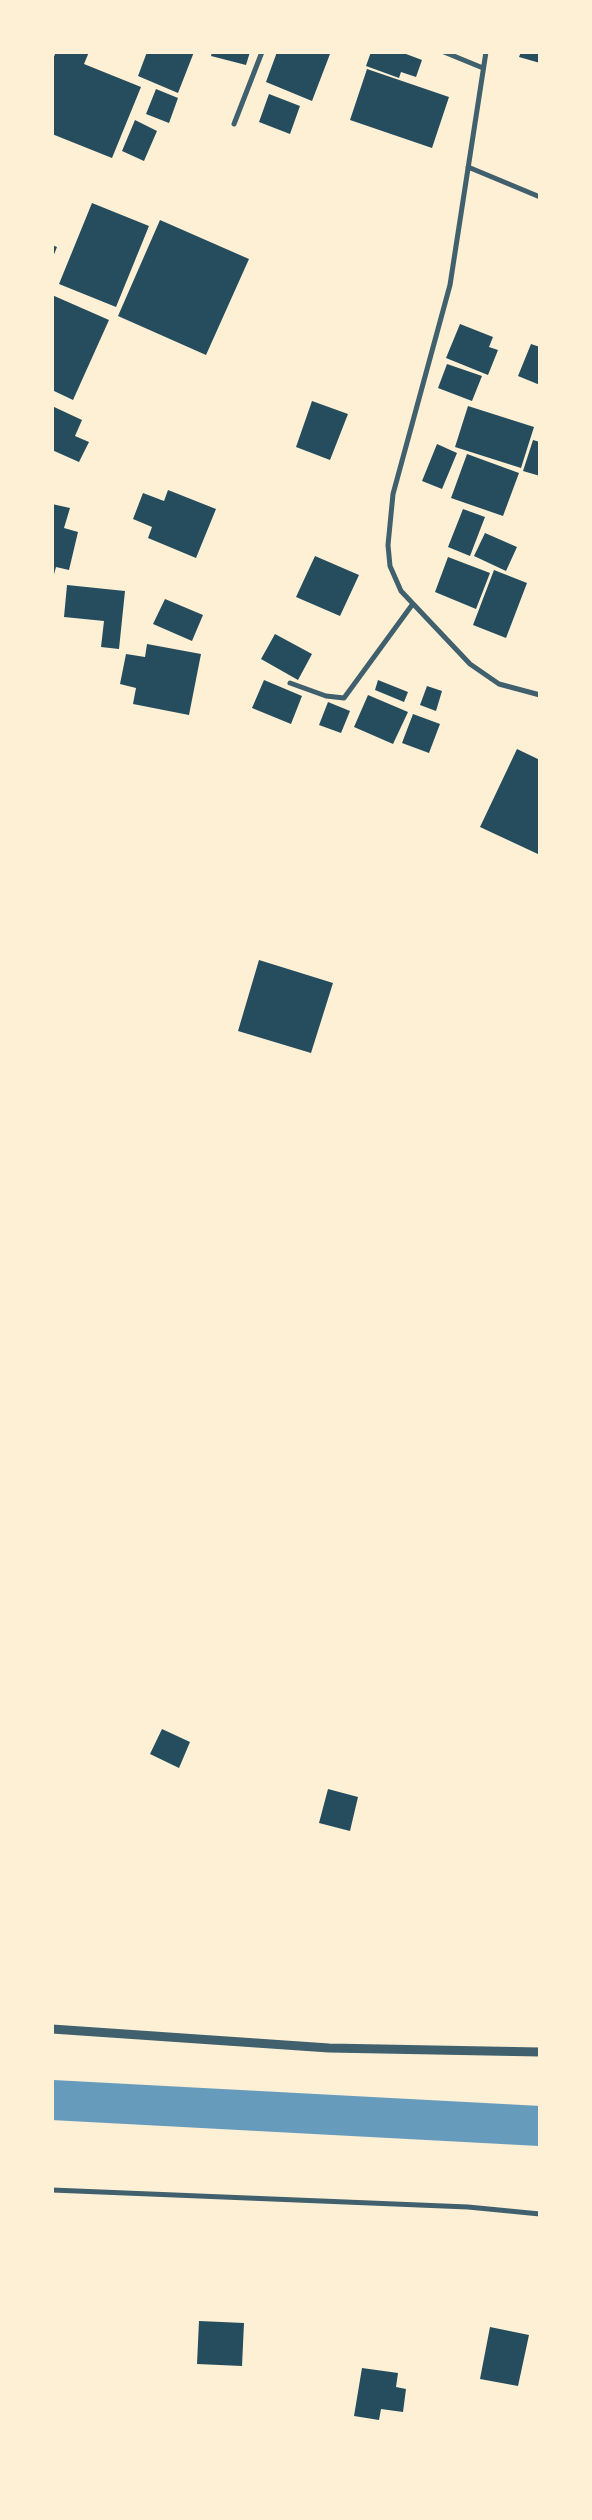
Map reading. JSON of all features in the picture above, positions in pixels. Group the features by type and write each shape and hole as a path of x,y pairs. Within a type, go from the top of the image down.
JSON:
{"street":[{"path":"234,124 262,52"},
{"path":"444,52 483,68"},
{"path":"486,52 450,285 393,494 388,545 390,566 401,591 412,605 470,664 499,684 540,695"},
{"path":"468,167 540,197"},
{"path":"290,683 326,696 344,698 412,605"},
{"path":"52,2029 329,2048 540,2052"},
{"path":"52,2190 468,2207 540,2214"}],"building":[{"path":"56,52 89,52 84,64 141,87 112,158 52,134 52,61"},
{"path":"147,52 194,52 178,93 138,76"},
{"path":"212,52 250,52 246,65 211,56"},
{"path":"277,52 330,54 312,101 266,82"},
{"path":"371,52 407,52 406,54 422,60 416,77 401,72 399,78 366,66"},
{"path":"521,52 540,52 540,63 519,57"},
{"path":"367,69 449,97 432,148 350,120"},
{"path":"156,89 178,98 169,123 146,114"},
{"path":"269,94 300,106 290,134 259,122"},
{"path":"135,120 157,131 144,161 122,151"},
{"path":"92,203 149,226 116,307 59,284"},
{"path":"160,220 249,259 206,355 118,316"},
{"path":"52,245 57,247 53,257 52,257"},
{"path":"52,295 109,320 73,400 52,390"},
{"path":"460,324 493,337 489,347 498,350 488,375 446,358"},
{"path":"531,344 540,347 540,385 518,376"},
{"path":"447,364 482,376 472,401 438,388"},
{"path":"312,401 348,414 330,460 296,447"},
{"path":"52,406 82,420 75,436 89,442 79,462 52,450"},
{"path":"468,406 534,427 521,468 455,447"},
{"path":"533,440 540,442 540,476 523,471"},
{"path":"437,444 457,453 442,489 422,481"},
{"path":"467,454 519,473 503,516 451,498"},
{"path":"168,490 216,509 196,558 148,538 152,527 133,519 143,493 164,501"},
{"path":"52,504 70,508 64,528 78,532 69,570 56,567 53,578"},
{"path":"463,509 485,517 470,556 448,547"},
{"path":"485,533 517,547 506,571 474,556"},
{"path":"315,556 359,575 340,616 296,597"},
{"path":"448,557 490,573 476,609 435,592"},
{"path":"494,570 527,583 506,638 473,625"},
{"path":"67,585 125,591 119,649 101,647 104,621 64,617"},
{"path":"165,599 203,615 192,641 153,624"},
{"path":"275,634 312,654 298,680 261,659"},
{"path":"147,644 201,654 189,715 133,704 136,688 120,684 126,654 145,657"},
{"path":"264,680 302,696 291,724 252,708"},
{"path":"378,680 408,692 404,702 375,690"},
{"path":"427,686 442,691 436,711 420,705"},
{"path":"368,695 408,712 393,744 354,727"},
{"path":"328,702 350,711 341,733 319,725"},
{"path":"413,714 440,724 429,753 402,743"},
{"path":"517,749 540,760 540,855 480,827"},
{"path":"259,960 333,983 311,1053 238,1031"},
{"path":"162,1729 190,1742 179,1768 150,1754"},
{"path":"328,1789 358,1797 350,1831 319,1823"},
{"path":"199,2321 244,2323 242,2366 197,2364"},
{"path":"490,2327 529,2335 518,2386 480,2379"},
{"path":"362,2368 398,2373 396,2387 406,2389 403,2412 381,2409 379,2420 354,2416"}],"waterway":[{"path":"52,2100 540,2126"}]}
